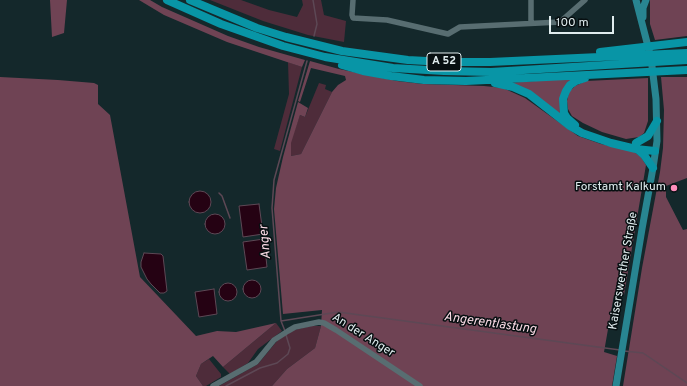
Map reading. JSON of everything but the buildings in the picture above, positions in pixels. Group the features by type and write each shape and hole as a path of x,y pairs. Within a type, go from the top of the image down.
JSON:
{"highway":[{"name":"A 52","path":"167,0 255,37 283,46 325,57 393,68 466,72 537,70 687,60"},
{"name":"A 52","path":"190,0 222,14 279,35 342,51 408,60 454,63 687,53"},
{"name":"A 52","path":"564,58 578,54 683,42"},
{"path":"325,57 337,63 391,76 424,80 502,84 518,88 529,94 570,126 598,140 656,148"},
{"path":"649,63 687,66"},
{"path":"466,81 687,70"},
{"path":"606,75 583,78 570,85 563,99 564,113 570,121 585,131 636,146 653,168"},
{"path":"636,146 648,136 657,121"}],"main road":[{"name":"Kaiserswerther Straße","path":"616,386 656,148 657,121 654,83 646,36 636,0"},
{"path":"643,23 643,8 646,0"}],"street":[{"path":"353,0 352,17 388,20 445,34 448,34 460,27 560,22 585,0"},
{"path":"531,0 531,23"},
{"name":"An der Anger","path":"213,386 256,362 274,340 285,332 295,327 319,322 324,323 420,386"}],"shaded area":[{"path":"50,0 67,0 64,33 52,37"},
{"path":"139,0 150,0 162,7 228,36 259,47 305,60 302,67 227,42 164,15"},
{"path":"210,0 241,0 269,10 297,17 303,5 302,0 321,0 324,15 346,21 344,42 308,35 263,21"},
{"path":"650,0 687,0 687,36 655,40 650,24"},
{"path":"310,61 339,69 397,81 423,84 503,88 525,98 578,136 601,144 633,151 641,157 646,165 624,295 614,295 604,352 617,356 612,386 272,386 287,369 315,348 321,326 322,310 283,314 274,209 276,188 298,102 308,108 305,117 300,115 291,143 291,156 301,154 332,92 338,85 346,80 345,76 311,68 300,102 298,101"},
{"path":"288,62 302,67 280,151 274,149 289,94"},
{"path":"0,77 58,80 94,83 98,85 98,104 110,115 140,277 196,336 217,331 236,332 276,323 223,367 213,356 201,364 196,376 203,386 0,386"},
{"path":"661,77 687,77 687,178 666,186 666,197 683,230 687,229 687,386 623,386 663,148 664,110"},
{"path":"577,78 567,86 565,118 507,83"},
{"path":"648,78 648,121 644,133 639,137 626,139 602,132 572,116 568,109 567,101 569,92 575,86 586,81"},
{"path":"319,83 326,85 325,89 332,92 301,154 291,156 290,143 300,115 305,117"},
{"path":"200,191 208,194 211,202 208,210 200,213 192,210 189,202 192,194"},
{"path":"259,204 263,234 243,237 239,206"},
{"path":"215,214 222,217 225,224 222,231 215,234 208,231 205,224 208,217"},
{"path":"264,239 267,267 247,270 243,242"},
{"path":"144,253 161,254 163,256 167,291 164,293 160,293 151,284 141,267"},
{"path":"248,280 256,280 261,285 259,296 256,298 248,298 243,293 243,285"},
{"path":"224,283 232,283 237,288 235,299 232,301 224,301 219,296 219,288"},
{"path":"214,289 217,314 199,317 195,292"},
{"path":"276,323 282,331 258,349 248,363 230,374 223,367"},
{"path":"311,326 321,326 315,348 287,369 272,386 219,386 258,364 277,341 290,331"},
{"path":"209,359 221,374 221,377 206,386 203,386 196,376 201,364"}],"waterway":[{"name":"Anger","path":"313,0 317,24 314,36"},
{"name":"Anger","path":"285,331 281,321 272,208 274,180 307,61"},
{"path":"219,193 222,196 230,218"},
{"name":"Angerentlastung","path":"281,321 338,312 620,350"},
{"name":"Anger","path":"226,386 260,368 277,363 288,354 290,348 286,335"},
{"name":"Angerentlastung","path":"624,351 643,353 687,383"}],"place":[{"name":"Forstamt Kalkum","path":"674,188"}]}
